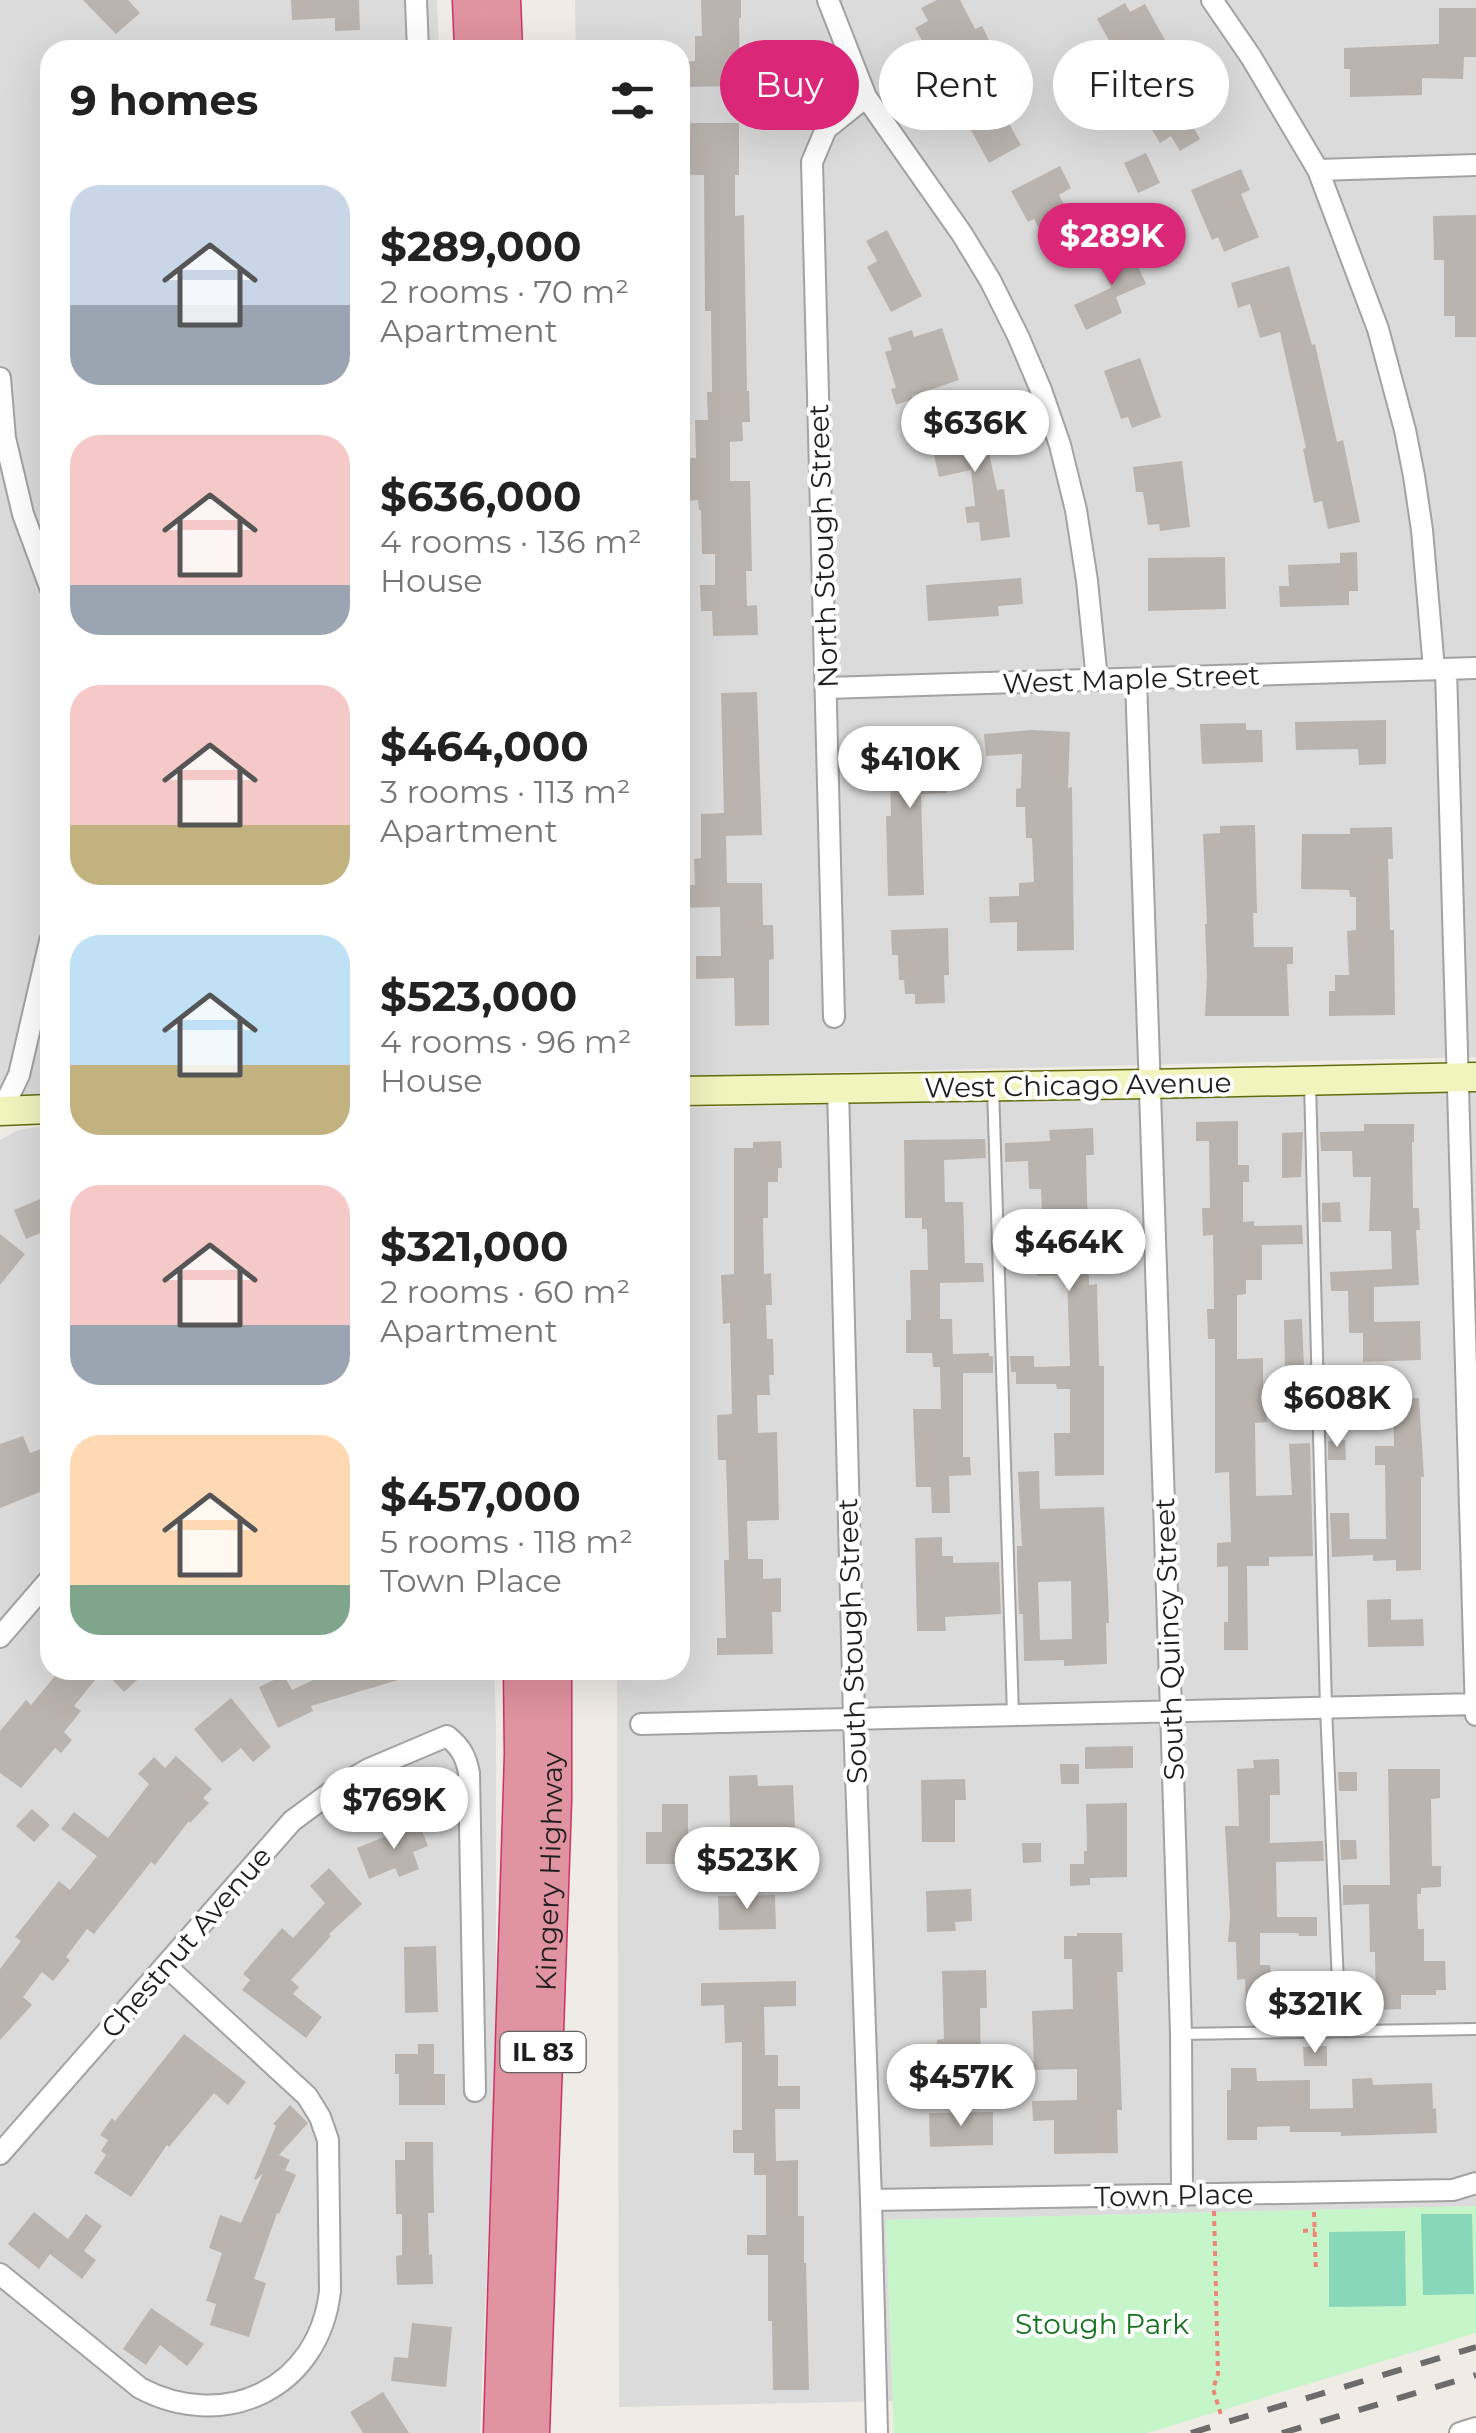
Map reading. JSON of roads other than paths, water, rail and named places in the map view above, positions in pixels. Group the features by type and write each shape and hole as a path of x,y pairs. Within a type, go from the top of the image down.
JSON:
{"highway":[{"path":"472,0 474,40"},
{"path":"501,0 503,40"},
{"name":"Kingery Highway","path":"503,2433 523,1680"},
{"name":"Kingery Highway","path":"530,2433 552,1801 552,1680"}],"main road":[{"name":"West Chicago Avenue","path":"690,1091 1467,1077"},
{"path":"1,1112 40,1110"}],"street":[{"path":"416,0 418,40"},
{"path":"828,0 866,97 990,280 1041,390 1076,510 1088,580 1096,680"},
{"path":"1212,0 1318,170 1372,311 1405,430 1422,530 1440,669 1467,1077 1476,1714"},
{"name":"North Stough Street","path":"834,1017 812,162 826,129 866,97"},
{"path":"1318,170 1476,166"},
{"path":"0,378 5,438 23,514 40,560"},
{"name":"West Maple Street","path":"827,688 1476,668"},
{"name":"South Quincy Street","path":"1136,679 1181,2034 1182,2194"},
{"path":"1,1112 19,1076 40,985"},
{"name":"South Stough Street","path":"838,1088 877,2433"},
{"path":"0,1637 40,1591"},
{"path":"641,1724 1476,1704"},
{"name":"Chestnut Avenue","path":"0,2154 292,1821 370,1769 448,1736 461,1749 470,1774 475,2091"},
{"path":"0,2274 140,2388 187,2406 220,2407 254,2398 296,2371 316,2342 330,2290 325,2128 307,2096 166,1966"},
{"name":"Town Place","path":"871,2200 1453,2190 1476,2183"},
{"path":"1460,2433 1476,2428"}],"lane":[{"path":"1310,1081 1326,1708 1340,2030"},
{"path":"993,1086 1013,1715"},
{"path":"1181,2034 1476,2029"}],"railway":[{"path":"1191,2433 1476,2347"},
{"path":"1282,2433 1476,2375"}],"park label":[{"name":"Stough Park","path":"1102,2324"}]}
